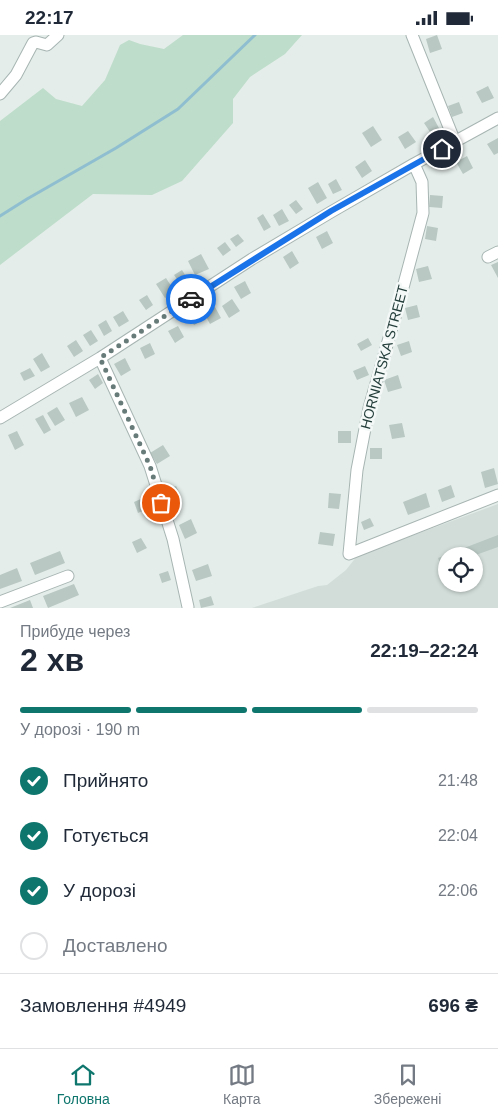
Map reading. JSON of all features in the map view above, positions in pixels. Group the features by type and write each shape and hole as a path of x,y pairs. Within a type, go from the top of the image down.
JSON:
{"street":[{"path":"0,94 16,75 33,43 36,41 47,45 58,35"},
{"path":"412,35 455,142"},
{"path":"0,418 100,358 252,259 414,163 498,118"},
{"name":"HORNIATSKA STREET","path":"414,163 422,182 423,213 398,310 369,408 357,470 349,554 498,495"},
{"path":"100,358 150,466 172,539 188,607"},
{"path":"0,601 68,576"}],"shaded area":[{"path":"498,504 498,608 252,608 318,586 327,585 346,570 357,556"}],"green space":[{"path":"183,35 302,35 285,54 250,77 233,99 233,123 182,181 152,195 93,194 0,265 0,121 43,88 56,99 82,106 105,80 120,45 129,40 164,49"}],"building":[{"path":"437,35 442,49 430,53 426,39"},
{"path":"488,86 494,98 482,103 476,92"},
{"path":"459,102 463,113 452,117 448,106"},
{"path":"433,117 440,130 432,135 424,123"},
{"path":"373,126 382,140 371,147 362,133"},
{"path":"408,131 416,142 405,149 398,137"},
{"path":"498,138 498,153 494,155 487,144"},
{"path":"467,156 473,168 463,174 456,162"},
{"path":"365,160 372,171 362,178 355,167"},
{"path":"336,179 342,190 333,194 328,184"},
{"path":"318,182 327,198 317,204 308,188"},
{"path":"430,195 443,196 442,208 429,207"},
{"path":"296,200 303,209 296,214 289,205"},
{"path":"282,209 289,221 279,226 273,215"},
{"path":"263,214 271,227 264,231 257,218"},
{"path":"427,226 438,228 436,241 425,239"},
{"path":"327,231 333,243 322,249 316,237"},
{"path":"238,234 244,241 236,247 230,239"},
{"path":"225,242 231,250 223,256 217,248"},
{"path":"292,251 299,263 290,269 283,257"},
{"path":"201,254 209,269 195,275 188,261"},
{"path":"498,262 498,278 491,265"},
{"path":"428,266 432,279 419,282 416,269"},
{"path":"182,270 189,281 181,285 174,275"},
{"path":"166,278 175,292 165,298 156,284"},
{"path":"245,281 251,293 241,299 234,287"},
{"path":"147,295 153,305 146,310 139,300"},
{"path":"232,299 240,311 229,318 222,306"},
{"path":"417,305 420,317 408,320 405,308"},
{"path":"215,307 221,318 210,324 204,313"},
{"path":"123,311 129,321 119,327 113,317"},
{"path":"195,311 201,321 194,325 188,315"},
{"path":"106,320 112,331 104,336 98,325"},
{"path":"178,326 184,337 175,343 168,331"},
{"path":"91,330 98,341 90,346 83,335"},
{"path":"368,338 372,345 361,351 357,344"},
{"path":"76,340 83,351 74,357 67,346"},
{"path":"409,341 412,352 401,356 397,345"},
{"path":"150,343 155,354 145,359 140,348"},
{"path":"42,353 50,367 41,372 33,359"},
{"path":"125,358 131,370 121,376 114,364"},
{"path":"365,366 369,375 357,380 353,371"},
{"path":"30,368 35,376 24,381 20,373"},
{"path":"98,374 103,383 95,389 89,380"},
{"path":"398,375 402,388 388,392 384,380"},
{"path":"82,397 89,410 76,417 69,403"},
{"path":"57,407 65,420 55,426 47,413"},
{"path":"43,415 51,430 44,434 35,419"},
{"path":"402,423 405,437 392,439 389,425"},
{"path":"17,431 24,445 15,450 8,435"},
{"path":"338,431 351,431 351,443 338,443"},
{"path":"163,445 170,456 157,464 150,453"},
{"path":"370,448 382,448 382,459 370,459"},
{"path":"494,468 498,484 485,488 481,472"},
{"path":"451,485 455,497 442,502 438,490"},
{"path":"176,486 181,496 170,500 166,490"},
{"path":"329,493 341,494 339,509 328,508"},
{"path":"426,493 430,507 408,515 403,502"},
{"path":"145,497 149,508 138,513 134,502"},
{"path":"370,518 374,526 364,530 361,522"},
{"path":"191,519 197,533 185,539 179,525"},
{"path":"320,532 335,534 333,546 318,544"},
{"path":"498,535 498,547 483,552 483,547 467,547"},
{"path":"141,538 147,548 137,553 132,542"},
{"path":"60,551 65,563 35,575 30,563"},
{"path":"208,564 212,576 196,581 192,570"},
{"path":"17,568 22,581 0,589 0,575"},
{"path":"168,571 171,580 162,583 159,574"},
{"path":"74,584 79,595 48,608 43,596"},
{"path":"211,596 214,605 201,608 199,600"},
{"path":"30,600 33,608 10,608"}],"waterway":[{"path":"0,216 178,109 255,35"}],"way so far":[{"path":"161,503 150,466 100,358 191,299"}],"route":[{"path":"191,299 331,211 442,149"}]}
